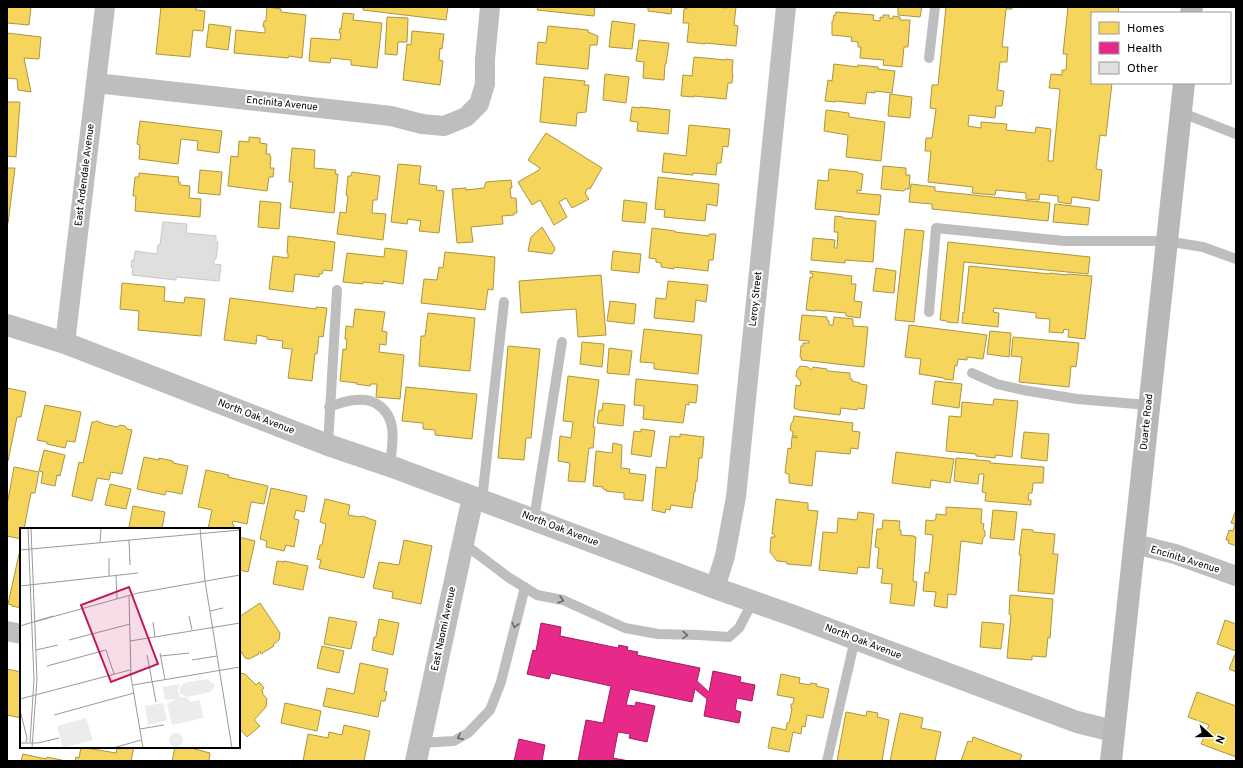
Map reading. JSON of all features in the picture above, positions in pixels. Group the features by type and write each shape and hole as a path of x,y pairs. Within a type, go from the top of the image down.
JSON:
{"main road":[{"name":"Duarte Road","path":"1111,761 1113,731 1135,544 1148,405 1184,84"}],"street":[{"name":"East Ardendale Avenue","path":"65,342 105,7"},
{"name":"Encinita Avenue","path":"96,83 391,116 422,124 444,126 466,117 479,104 485,84 485,59 490,7"},
{"name":"Leroy Street","path":"715,588 725,556 736,497 786,7"},
{"name":"North Oak Avenue","path":"7,325 65,342 328,445 534,519 715,588 1077,722 1113,731"},
{"name":"East Naomi Avenue","path":"418,752 463,543 477,499"},
{"name":"Encinita Avenue","path":"1135,544 1175,554 1236,576"},
{"path":"7,631 20,634"}],"lane":[{"path":"929,58 935,7"},
{"path":"1180,112 1236,134"},
{"path":"929,312 936,228 1064,241 1166,241 1203,247 1236,259"},
{"path":"328,445 329,406 337,290"},
{"path":"477,499 504,302"},
{"path":"534,519 562,342"},
{"path":"972,373 997,384 1023,390 1077,399 1148,405"},
{"path":"329,406 356,400 364,400 373,402 384,408 389,415 392,426 393,439 390,466"},
{"path":"463,543 508,577 538,594 563,600 625,628 658,634 729,637 739,628 753,601"},
{"path":"418,752 454,741 468,733 490,710 501,682 525,587"},
{"path":"827,761 855,639"}],"building: Homes":[{"path":"7,7 31,7 29,25 7,23"},
{"path":"161,7 196,7 196,10 205,11 203,31 193,30 190,57 156,54"},
{"path":"267,7 281,9 281,12 306,15 302,58 234,53 236,30 265,33 265,27 263,27 264,21 266,21"},
{"path":"363,7 448,7 446,20 363,10"},
{"path":"538,7 595,7 594,16 537,10"},
{"path":"648,7 672,7 671,14 648,11"},
{"path":"691,7 736,7 734,25 738,26 736,46 687,42 689,23 683,23 684,9"},
{"path":"898,7 922,7 920,17 898,15"},
{"path":"946,7 1012,7 1012,9 1006,9 1002,47 1008,47 1007,62 1000,62 997,90 1004,91 1002,106 996,106 995,118 969,115 968,126 981,128 981,122 1007,124 1006,130 1035,133 1036,127 1051,129 1048,161 1053,161 1060,89 1049,88 1051,74 1062,75 1062,70 1066,70 1067,54 1063,54 1068,7 1119,7 1118,12 1091,12 1091,84 1112,84 1106,136 1100,135 1096,169 1102,170 1099,201 1072,197 1071,204 1058,202 1058,196 1040,194 1039,200 1026,199 1026,193 996,190 995,195 972,193 973,187 928,182 931,151 925,151 926,138 932,138 936,109 930,108 932,85 938,85"},
{"path":"836,12 874,15 873,20 880,21 880,17 883,18 883,15 889,15 889,18 893,19 893,16 900,17 900,20 910,20 908,47 904,47 902,67 883,65 884,60 860,58 861,47 858,47 858,42 851,41 852,37 832,35 832,21"},
{"path":"343,13 354,14 353,20 382,23 377,68 351,65 351,60 331,58 330,63 309,61 311,38 340,40 341,33 339,33"},
{"path":"387,17 408,18 407,42 398,42 397,55 385,54"},
{"path":"612,21 635,24 632,49 609,47"},
{"path":"209,24 231,27 228,50 206,47"},
{"path":"548,26 588,30 588,32 598,36 597,45 590,45 588,69 536,64 538,42 546,43"},
{"path":"412,31 444,34 442,49 440,48 439,60 443,61 440,85 403,80 407,44 411,45"},
{"path":"7,33 41,37 39,59 24,58 31,92 18,90 17,79 7,78"},
{"path":"639,40 669,43 664,80 643,78 644,62 636,61"},
{"path":"694,57 733,60 732,83 728,83 726,99 681,96 683,75 692,76"},
{"path":"834,64 858,67 858,65 878,67 878,69 895,71 892,93 875,91 875,93 867,92 865,104 825,101 828,80 832,81"},
{"path":"605,74 629,77 626,103 603,100"},
{"path":"544,77 585,81 584,85 589,85 586,112 577,113 576,126 540,122"},
{"path":"890,94 912,97 910,118 888,116"},
{"path":"7,102 20,102 16,157 7,156"},
{"path":"632,107 670,110 668,134 637,131 638,122 630,121"},
{"path":"826,110 849,113 849,117 885,122 881,161 846,157 848,135 824,131"},
{"path":"140,121 222,131 219,153 197,150 198,141 181,139 178,164 139,159 140,145 137,144"},
{"path":"689,125 730,129 728,147 723,146 721,163 717,163 716,175 693,173 693,175 662,172 664,153 686,156"},
{"path":"546,133 602,168 590,189 588,188 585,193 589,199 572,208 566,198 559,202 567,217 554,225 540,200 532,205 518,182 539,170 540,168 528,160"},
{"path":"249,137 260,138 260,143 267,144 266,154 270,154 271,157 270,168 274,168 273,177 269,177 267,191 228,186 231,156 238,157 239,141 249,142"},
{"path":"292,148 315,150 314,168 336,170 335,174 338,174 334,213 290,208 293,182 289,182"},
{"path":"398,164 421,166 419,184 437,186 436,190 444,191 439,233 419,231 421,221 408,219 407,224 391,222"},
{"path":"883,166 906,168 906,175 910,175 909,189 905,189 904,191 881,189"},
{"path":"7,168 15,168 8,223 7,223"},
{"path":"829,169 858,172 863,174 861,191 857,190 857,193 881,195 879,215 815,209 818,180 828,181"},
{"path":"200,170 222,172 220,195 198,193"},
{"path":"352,172 380,176 377,200 373,200 372,213 386,214 383,240 337,234 340,212 346,213 348,176 351,176"},
{"path":"139,173 179,177 178,182 180,182 180,185 190,186 189,198 201,199 200,217 135,211 136,196 133,196 135,177 139,177"},
{"path":"658,177 719,184 717,206 707,204 705,221 664,217 665,210 655,209"},
{"path":"511,180 511,198 516,198 517,213 514,213 514,215 502,216 503,224 471,227 473,242 457,243 452,189 466,188 466,190 484,188 486,182"},
{"path":"911,184 935,187 935,191 1050,203 1048,221 932,209 932,204 909,202"},
{"path":"624,200 647,203 645,223 622,221"},
{"path":"260,201 281,203 279,229 258,227"},
{"path":"1055,204 1090,208 1088,225 1053,222"},
{"path":"835,216 876,221 873,262 845,260 845,263 811,260 813,238 835,240 834,248 837,248 838,232 834,232"},
{"path":"542,227 555,248 552,254 528,251 531,237"},
{"path":"652,228 709,236 709,234 716,234 713,260 709,260 708,271 661,267 661,263 656,262 656,259 649,258"},
{"path":"905,229 924,231 914,322 895,320"},
{"path":"288,236 335,242 332,271 323,270 322,274 319,274 319,277 295,274 293,292 269,289 273,256 288,258"},
{"path":"948,242 1090,257 1088,274 964,262 958,323 947,322 940,320"},
{"path":"385,248 407,251 403,284 383,281 383,284 343,282 347,253 384,257"},
{"path":"613,251 641,254 639,273 611,270"},
{"path":"445,252 495,257 493,290 488,289 485,310 421,303 424,279 437,280 439,267 443,268"},
{"path":"969,266 1050,274 1092,276 1085,339 1068,337 1069,330 1064,329 1063,333 1049,332 1050,319 1036,318 1036,313 994,308 993,312 999,313 998,327 962,323"},
{"path":"876,268 896,271 894,293 873,291"},
{"path":"810,271 852,276 851,284 856,284 854,301 862,302 860,318 846,316 846,313 806,310 810,277 812,278 813,274 810,273"},
{"path":"601,275 606,335 578,337 576,309 521,313 519,281"},
{"path":"668,281 708,285 706,302 696,300 694,322 654,318 656,298 666,299"},
{"path":"122,283 165,287 164,301 184,303 185,297 205,299 201,336 138,330 139,311 120,309"},
{"path":"230,298 316,309 316,307 327,308 323,337 319,336 317,354 315,353 312,381 288,378 292,349 282,348 283,341 267,339 267,337 257,335 256,344 224,340"},
{"path":"610,301 636,304 634,324 607,321"},
{"path":"355,309 385,312 382,331 387,332 386,345 380,344 379,352 404,355 400,399 376,397 377,384 371,384 370,386 340,381 343,349 346,350 346,326 353,327"},
{"path":"428,313 475,318 470,371 419,366 421,336 425,336"},
{"path":"802,315 827,317 829,325 833,325 834,317 853,319 853,326 868,327 864,367 801,360 801,346 803,346 803,343 809,343 809,341 799,340"},
{"path":"909,325 987,335 983,359 967,357 967,360 958,359 957,366 955,365 953,380 919,374 921,359 905,357"},
{"path":"644,329 702,335 698,374 654,369 654,363 640,362"},
{"path":"990,331 1011,333 1009,357 987,354"},
{"path":"1013,337 1079,343 1076,367 1071,366 1069,387 1019,382 1022,357 1011,356"},
{"path":"582,342 604,344 602,367 580,364"},
{"path":"508,346 540,349 531,438 526,438 524,460 498,458"},
{"path":"609,348 632,351 629,375 607,373"},
{"path":"800,366 808,367 811,370 813,367 827,369 827,371 850,373 850,379 852,379 852,381 867,385 864,409 858,408 857,410 841,408 840,415 799,410 794,408 796,385 800,386 801,382 796,376 797,370"},
{"path":"568,376 599,380 593,427 595,427 593,448 589,448 585,482 568,481 570,463 558,461 560,436 571,438 573,422 563,421"},
{"path":"636,379 698,385 696,403 689,402 689,405 686,404 683,423 643,419 644,406 634,405"},
{"path":"935,381 962,384 959,408 932,404"},
{"path":"406,387 477,394 472,439 435,435 435,430 423,429 423,423 402,421"},
{"path":"7,388 26,392 21,417 17,417 8,461 7,461"},
{"path":"994,399 1018,401 1012,457 996,455 995,458 976,456 976,454 946,451 949,416 961,417 962,402 993,405"},
{"path":"603,403 625,405 623,426 597,423 599,410 602,411"},
{"path":"45,405 81,412 75,442 67,441 65,448 37,440"},
{"path":"794,416 853,423 852,431 860,432 858,449 851,448 850,454 816,451 812,486 789,483 789,474 785,473 788,448 791,449 792,437 797,438 797,436 792,436 793,432 790,430"},
{"path":"97,421 117,427 120,425 125,426 127,429 132,430 122,474 111,472 109,480 97,478 92,501 72,496 79,462 83,463 92,422"},
{"path":"641,429 655,431 651,457 631,454 634,431 641,432"},
{"path":"1024,432 1049,434 1047,461 1021,458"},
{"path":"680,434 704,437 702,458 699,458 697,482 696,481 692,508 671,505 670,510 666,509 665,513 652,510 656,467 666,468 670,436 680,437"},
{"path":"613,443 622,445 621,468 630,469 629,473 646,475 643,501 624,499 624,493 606,491 607,490 603,489 603,487 593,486 596,451 612,453"},
{"path":"44,450 65,455 60,476 57,475 55,486 41,483 43,472 39,471"},
{"path":"896,452 954,459 950,483 931,480 930,488 892,483"},
{"path":"144,457 159,460 159,458 188,466 182,494 166,491 165,495 137,489"},
{"path":"956,458 990,461 990,463 1044,467 1043,483 1033,483 1032,493 1029,493 1028,500 1031,500 1031,505 985,501 986,493 982,492 984,474 979,474 978,484 954,481"},
{"path":"14,467 39,472 35,493 31,493 24,528 20,528 20,539 7,536 7,505"},
{"path":"206,470 229,475 228,477 268,486 264,504 251,502 247,524 233,521 233,528 208,528 212,510 198,507"},
{"path":"110,484 131,489 126,509 105,505"},
{"path":"271,488 307,496 304,512 296,510 294,519 299,520 294,547 286,545 284,551 266,547 267,541 260,539"},
{"path":"325,499 350,505 348,515 362,516 376,521 364,578 319,568 321,560 317,559 320,545 322,545 326,524 320,522"},
{"path":"776,499 808,503 808,510 818,511 811,566 787,564 787,562 777,561 770,552 771,537 775,537 774,534 772,534"},
{"path":"133,506 165,512 162,528 129,527"},
{"path":"946,507 982,509 981,523 984,524 983,529 985,531 982,544 961,541 956,595 948,594 947,608 934,606 936,592 923,591 925,572 929,573 933,535 925,534 926,520 934,521 936,519 936,514 946,515"},
{"path":"993,510 1017,512 1014,540 990,538"},
{"path":"1236,510 1236,546 1228,543 1229,540 1226,540 1229,530 1233,531 1235,524 1231,523"},
{"path":"858,512 874,514 869,568 858,567 857,574 819,570 823,532 837,533 838,518 857,520"},
{"path":"883,520 900,521 899,530 901,530 901,535 916,537 913,581 917,582 914,606 890,603 892,584 881,583 883,569 877,568 879,548 875,547 877,529 882,529"},
{"path":"1022,529 1033,530 1033,532 1055,534 1053,554 1058,554 1054,594 1018,591 1021,555 1019,555"},
{"path":"240,537 255,541 248,572 240,570"},
{"path":"404,540 432,546 421,604 392,598 393,592 373,588 379,562 399,565"},
{"path":"19,554 20,608 8,604"},
{"path":"277,561 308,566 303,590 273,584"},
{"path":"1010,595 1053,599 1050,638 1048,637 1046,657 1032,656 1032,660 1007,658 1011,615 1009,614"},
{"path":"260,603 280,633 279,640 273,645 274,646 261,654 260,651 258,653 259,654 249,659 245,658 240,650 240,616"},
{"path":"329,617 357,622 351,649 324,644"},
{"path":"379,619 399,623 393,655 372,650"},
{"path":"1225,620 1236,624 1236,651 1217,644"},
{"path":"982,622 1004,624 1001,649 980,647"},
{"path":"322,646 344,651 339,673 317,668"},
{"path":"1236,652 1236,672 1229,669"},
{"path":"360,663 388,669 384,691 387,692 385,701 381,701 378,717 323,706 327,688 354,694"},
{"path":"7,669 20,672 20,718 7,715"},
{"path":"240,673 245,674 256,685 259,682 264,688 262,693 267,699 266,707 254,720 260,726 247,737 240,729"},
{"path":"781,674 800,678 799,683 810,685 811,683 817,684 816,686 829,689 823,718 807,715 805,727 802,726 801,734 793,732 789,752 768,748 772,727 786,730 792,709 791,704 793,704 794,698 777,695"},
{"path":"1197,692 1236,706 1236,757 1201,744 1209,725 1188,717"},
{"path":"285,703 321,711 317,731 281,723"},
{"path":"867,711 878,713 877,717 889,720 882,761 837,761 846,712 866,716"},
{"path":"900,713 923,718 921,728 941,732 935,761 890,761"},
{"path":"344,725 370,731 364,761 303,761 308,734 328,738 329,732 342,735"},
{"path":"973,737 1022,755 1020,760 1023,761 961,761 968,741 972,742"},
{"path":"81,748 116,753 117,748 134,748 131,761 75,761 76,757 79,758"},
{"path":"175,748 191,748 210,753 209,761 172,761"},
{"path":"23,754 46,759 47,757 66,761 21,761"}],"building: Health":[{"path":"541,623 561,627 560,636 618,648 619,645 628,647 627,650 638,652 637,655 700,668 697,681 709,692 713,671 741,677 740,682 755,685 752,701 737,698 735,710 741,712 739,723 704,716 707,699 695,689 692,702 630,689 626,705 635,706 636,702 655,706 647,742 629,738 630,734 618,732 613,758 629,761 578,761 586,720 603,723 611,686 551,673 549,679 527,674 533,650 536,651"},
{"path":"519,739 545,745 542,761 514,761"}],"building: Other":[{"path":"163,222 187,224 186,233 216,236 216,242 218,242 214,264 221,265 219,281 176,277 176,280 132,275 133,267 131,267 132,260 134,260 135,251 157,254 158,245 160,245"}]}
